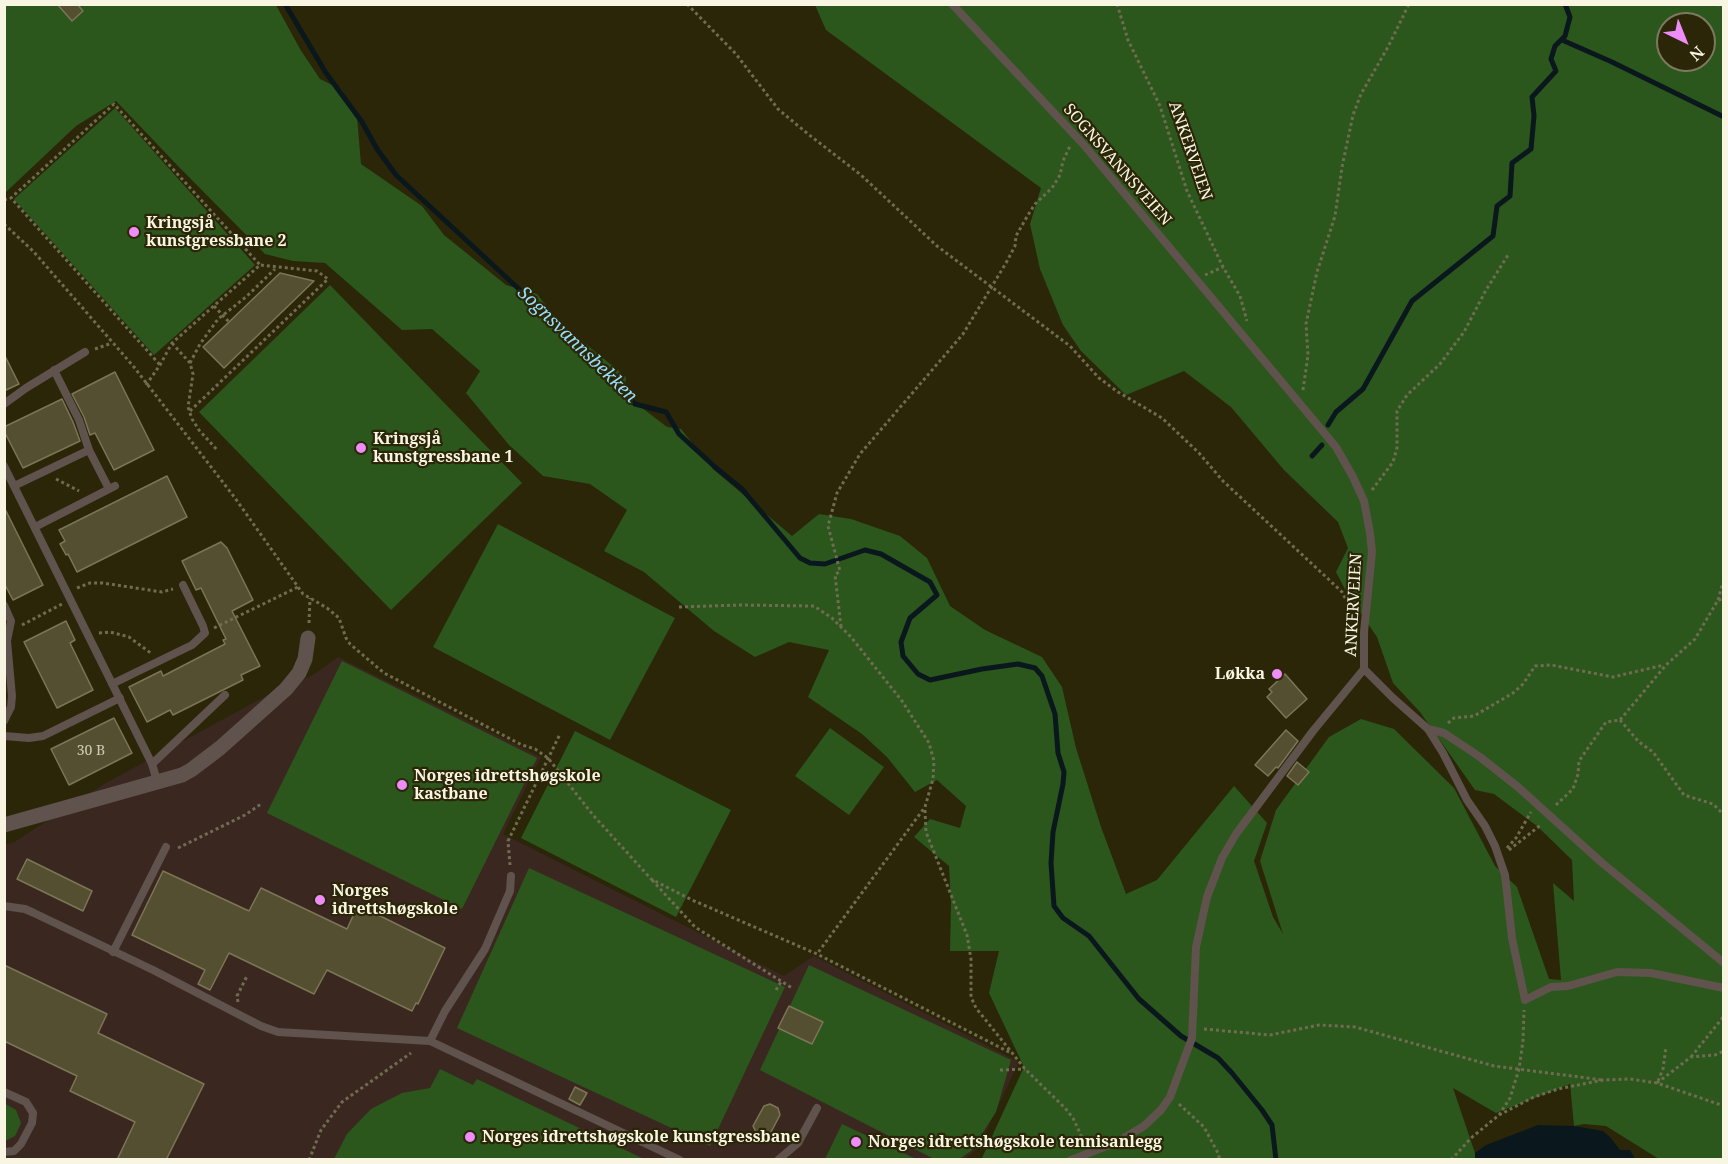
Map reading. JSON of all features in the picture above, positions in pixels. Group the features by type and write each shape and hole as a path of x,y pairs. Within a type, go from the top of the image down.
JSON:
{"street":[{"path":"4,825 182,775 200,764 286,688 299,673 305,659 308,639"}],"lane":[{"name":"SOGNSVANNSVEIEN","path":"952,4 1076,136 1254,349"},
{"name":"ANKERVEIEN","path":"1071,1160 1117,1142 1144,1126 1161,1110 1170,1097 1190,1042 1193,1028 1196,947 1207,897 1222,858 1236,834 1313,731 1365,669 1364,632 1372,552 1364,501 1336,447 1254,349"},
{"path":"4,404 85,352"},
{"path":"34,527 112,487 89,450 79,420 54,370"},
{"path":"14,486 89,450"},
{"path":"5,470 120,698 152,764 157,781"},
{"path":"112,684 192,645 205,633 183,585"},
{"path":"4,604 10,621 8,666 12,696 11,707 4,721"},
{"path":"1365,669 1428,729 1467,800 1485,826 1500,857 1506,884 1512,938 1525,1000 1551,987 1569,986 1617,972 1651,972 1724,988"},
{"path":"152,764 225,695"},
{"path":"4,736 29,738 43,736 120,698"},
{"path":"1428,729 1444,733 1464,745 1536,803 1689,937 1724,963"},
{"path":"113,952 164,851"},
{"path":"428,1040 485,949 510,891 512,876"},
{"path":"4,906 25,909 278,1032 428,1040 680,1160"},
{"path":"4,1092 26,1102 33,1113 32,1123 21,1144 14,1151 4,1152"},
{"path":"777,1160 798,1143 817,1108"}],"path":[{"path":"687,4 736,54 778,109 861,175 937,246 1070,346 1099,378 1162,418 1199,453 1223,481 1342,592 1364,632"},
{"name":"ANKERVEIEN","path":"1117,4 1128,40 1160,106 1187,191 1223,267 1240,296 1254,349"},
{"path":"1301,407 1308,355 1306,324 1317,272 1335,216 1353,115 1361,94 1409,4"},
{"path":"1705,4 1724,5"},
{"path":"4,200 10,198 114,104 260,265 317,271 328,279 190,411"},
{"path":"841,627 835,575 840,571 828,526 837,493 860,454 963,334 1015,246 1016,236 1028,215 1035,204 1052,188 1060,175 1063,161 1076,136"},
{"path":"10,198 160,365"},
{"path":"4,224 33,251 146,385 235,498 303,594 339,618 350,644 384,673 522,745 535,749 548,758 593,815 695,927 792,988"},
{"path":"1364,501 1393,462 1397,448 1398,411 1407,395 1440,364 1458,340 1508,255"},
{"path":"146,385 172,343 260,265"},
{"path":"1196,279 1223,267"},
{"path":"189,363 222,315 246,297 277,268"},
{"path":"214,306 229,322"},
{"path":"85,352 112,343"},
{"path":"172,343 189,363 193,374 188,407 199,430 218,451"},
{"path":"44,472 91,498"},
{"path":"1500,857 1538,829 1547,813 1573,789 1579,761 1606,722 1620,720 1666,665 1695,639 1718,600 1724,579"},
{"path":"9,632 90,583 162,592 183,585"},
{"path":"205,633 298,587"},
{"path":"308,639 310,598"},
{"path":"1718,600 1724,599"},
{"path":"679,607 740,604 814,606 841,627 902,701 929,743 934,761 933,779 925,807 926,832 966,935 971,959 971,998 976,1008 1025,1070 1058,1099 1073,1118 1087,1152"},
{"path":"87,635 110,632 129,637 146,648 159,662"},
{"path":"1428,729 1448,723 1454,718 1470,717 1516,691 1535,666 1551,665 1612,676 1666,665"},
{"path":"1620,720 1639,742 1653,752 1684,795 1713,804 1724,815"},
{"path":"512,876 508,841 560,734"},
{"path":"1500,857 1516,838 1536,803"},
{"path":"164,851 239,818 261,804"},
{"path":"817,954 925,807"},
{"path":"651,879 692,900 817,954 1011,1053"},
{"path":"241,1015 237,996 247,976"},
{"path":"776,990 782,980"},
{"path":"1499,1115 1510,1098 1519,1070 1525,1000"},
{"path":"1657,1083 1691,1057 1723,1018"},
{"path":"1193,1028 1270,1035 1320,1025 1355,1027 1494,1066 1603,1080"},
{"path":"309,1160 321,1130 342,1102 428,1040"},
{"path":"1657,1083 1663,1069 1666,1047"},
{"path":"1691,1057 1715,1055 1724,1051"},
{"path":"1000,1070 1025,1070"},
{"path":"1451,1160 1471,1138 1499,1115 1534,1097 1580,1084 1630,1079 1657,1083 1724,1106"},
{"path":"1170,1097 1203,1127 1219,1155 1219,1160"}],"shaded area":[{"name":"Norges idrettshøgskole","path":"338,657 541,757 503,834 784,976 814,956 1019,1062 978,1148 965,1159 5,1160 5,845 16,841 104,784 266,696 313,675"},
{"path":"1538,1125 1574,1126 1603,1131 1620,1150 1630,1150 1635,1159 1475,1159 1475,1153 1486,1145"}],"green space":[{"path":"4,5 276,5 300,49 320,79 342,90 357,117 361,164 422,206 444,235 506,285 537,294 559,322 626,377 624,394 667,427 681,429 713,469 792,536 819,514 851,519 900,536 927,558 950,606 985,630 1042,657 1062,687 1076,748 1101,827 1126,894 1157,880 1234,786 1267,823 1254,861 1273,917 1283,934 1260,861 1276,810 1329,737 1361,719 1394,729 1454,788 1495,866 1517,887 1549,979 1561,980 1553,883 1574,901 1572,860 1537,826 1494,794 1475,790 1420,712 1393,683 1377,637 1347,593 1336,572 1348,548 1338,522 1284,470 1231,407 1184,371 1126,395 1081,351 1063,325 1040,269 1030,224 1041,188 826,30 815,5 1723,5 1723,1159 1659,1159 1606,1126 1584,1124 1574,1126 1570,1084 1496,1113 1453,1088 1475,1159 979,1159 982,1158 1024,1067 989,993 999,951 950,951 949,866 914,837 930,819 960,828 966,806 937,780 915,792 887,757 862,734 808,697 829,650 789,642 755,657 714,631 644,572 604,551 627,510 590,484 543,476 509,445 466,393 480,371 432,329 402,330 325,263 293,261 265,254 116,101 76,126 5,193"},
{"name":"Kringsjå kunstgressbane 2","path":"115,108 255,265 154,355 14,199"},
{"name":"Kringsjå kunstgressbane 1","path":"330,285 522,483 391,610 199,412"},
{"path":"498,524 675,618 610,740 433,647"},
{"name":"Norges idrettshøgskole kastbane","path":"342,661 537,758 462,909 267,813"},
{"path":"830,728 884,767 849,815 795,776"},
{"path":"575,731 731,810 676,917 521,838"},
{"path":"529,868 785,987 710,1146 457,1028"},
{"path":"809,965 1011,1060 996,1112 971,1151 958,1160 934,1159 760,1070"},
{"path":"440,1069 473,1085 477,1079 644,1159 334,1159 347,1134 371,1109 402,1093 430,1088"},
{"path":"4,1103 16,1110 21,1123 15,1136 5,1141"},
{"name":"Norges idrettshøgskole tennisanlegg","path":"842,1124 916,1159 825,1159"}],"building":[{"path":"57,4 77,4 83,11 72,21"},
{"path":"280,273 314,281 224,368 203,347"},
{"path":"4,354 19,384 4,391"},
{"path":"115,372 154,450 114,470 95,433 90,435 72,394"},
{"path":"62,399 80,441 23,468 4,427"},
{"path":"167,476 187,517 77,572 60,544 65,541 59,530"},
{"path":"4,507 43,585 13,600 4,583"},
{"path":"221,542 227,548 253,600 232,611 260,666 241,675 243,680 173,715 170,710 147,722 129,687 161,671 163,676 225,644 223,640 226,639 201,588 196,590 182,561"},
{"path":"66,621 75,640 70,643 93,690 57,708 24,642"},
{"path":"1285,674 1307,699 1286,718 1267,697 1272,692 1269,689"},
{"path":"114,718 132,753 69,785 51,749"},
{"path":"1286,730 1298,741 1278,768 1276,767 1268,776 1255,765"},
{"path":"1297,762 1309,772 1298,785 1287,776"},
{"path":"27,859 92,891 83,911 17,879"},
{"path":"163,871 249,911 261,888 347,929 358,905 445,948 418,1004 416,1003 412,1011 327,970 314,994 229,953 210,990 198,984 205,970 132,935"},
{"path":"4,965 107,1014 98,1033 204,1084 166,1160 117,1160 135,1122 70,1091 77,1076 4,1041"},
{"path":"789,1006 823,1022 812,1044 778,1028"},
{"path":"575,1087 587,1093 580,1105 569,1099"},
{"path":"770,1104 778,1108 780,1115 770,1134 764,1136 756,1132 753,1126 764,1106"}],"waterway":[{"name":"Sognsvannsbekken","path":"285,4 326,73 362,122 377,149 396,175 564,331 635,404 666,412 679,434 742,489 800,558 810,563 825,564 865,550 881,554 930,582 937,595 910,618 901,642 903,656 918,674 930,680 1018,664 1035,668 1042,676 1055,714 1058,753 1064,772 1053,832 1051,863 1054,906 1063,918 1089,936 1139,999 1181,1036 1218,1058 1232,1073 1272,1125 1276,1160"},
{"path":"1328,425 1336,412 1363,389 1412,301 1493,236 1497,206 1510,196 1512,163 1531,149 1534,116 1532,97 1556,71 1551,59 1555,46 1565,36 1570,17 1565,4"},
{"path":"1562,40 1724,117"},
{"path":"1312,456 1322,445"}],"place":[{"name":"Kringsjå kunstgressbane 2","path":"134,232"},
{"name":"Kringsjå kunstgressbane 1","path":"361,448"},
{"name":"Løkka","path":"1277,674"},
{"name":"Norges idrettshøgskole kastbane","path":"402,785"},
{"name":"Norges idrettshøgskole","path":"320,900"},
{"name":"Norges idrettshøgskole kunstgressbane","path":"470,1137"},
{"name":"Norges idrettshøgskole tennisanlegg","path":"856,1142"}]}
